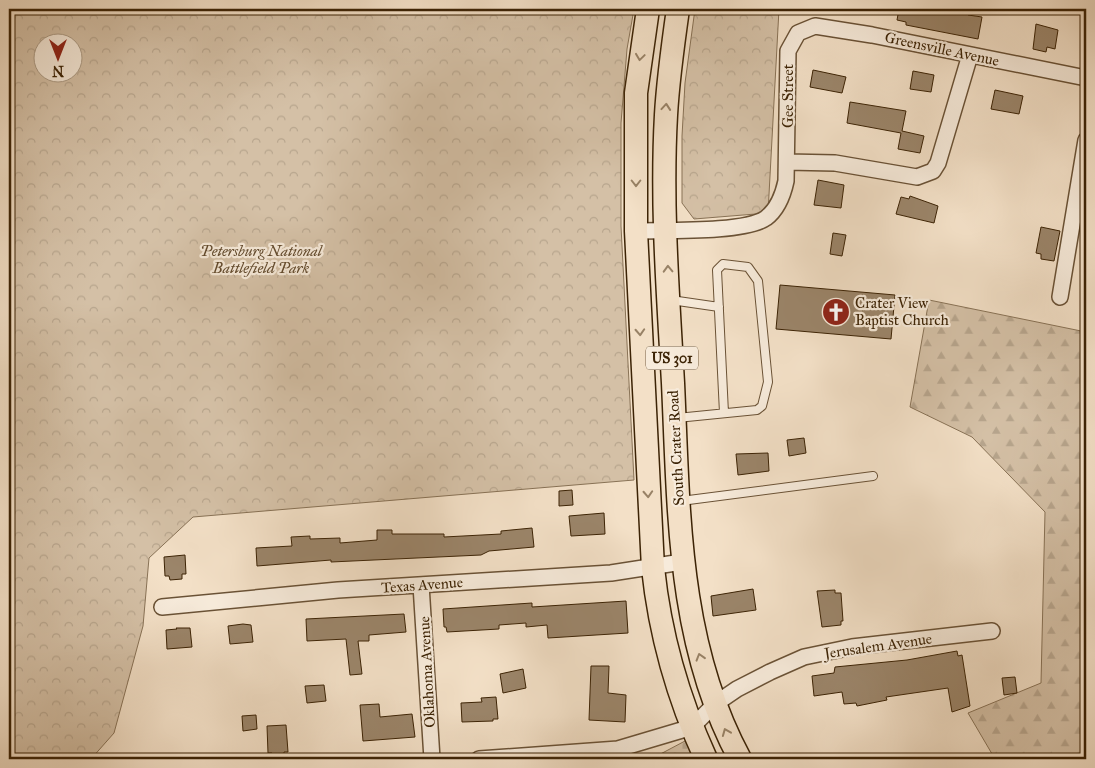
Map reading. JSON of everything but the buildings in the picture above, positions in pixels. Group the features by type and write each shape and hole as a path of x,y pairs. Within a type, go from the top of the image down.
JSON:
{"main road":[{"name":"South Crater Road","path":"648,9 636,93 636,231 653,568 658,612 681,700 706,759"},
{"name":"South Crater Road","path":"678,9 666,115 666,230 682,562 696,645 715,704 740,759"}],"street":[{"name":"Greensville Avenue","path":"798,33 815,26 872,35 1086,78"},
{"name":"Gee Street","path":"636,231 751,225 760,222 775,209 782,196 786,181 788,51 798,33"},
{"path":"787,162 835,163 917,177 932,171 938,163 943,149 970,56"},
{"path":"1060,297 1081,210 1086,140"},
{"name":"Texas Avenue","path":"162,607 338,590 611,573 682,562"},
{"name":"Oklahoma Avenue","path":"422,585 432,759"},
{"name":"Jerusalem Avenue","path":"692,727 715,704 770,672 804,657 852,647 992,631"},
{"path":"479,759 616,754 692,727"}],"lane":[{"path":"675,418 757,410 762,406 768,382 758,281 748,267 723,264 717,270 724,413"},
{"path":"669,300 719,307"},
{"path":"679,501 873,476"}],"green space":[{"name":"Petersburg National Battlefield Park","path":"9,9 634,9 627,49 621,123 621,226 634,480 193,517 149,558 143,626 114,733 91,759 9,759"},
{"path":"695,9 779,9 768,213 694,219 682,203 682,136 685,83"},
{"path":"929,300 1086,332 1086,759 995,759 968,713 1041,683 1045,512 972,437 910,407"},
{"path":"685,741 695,759 651,759"}],"place":[{"name":"Crater View Baptist Church","path":"836,312"}]}
